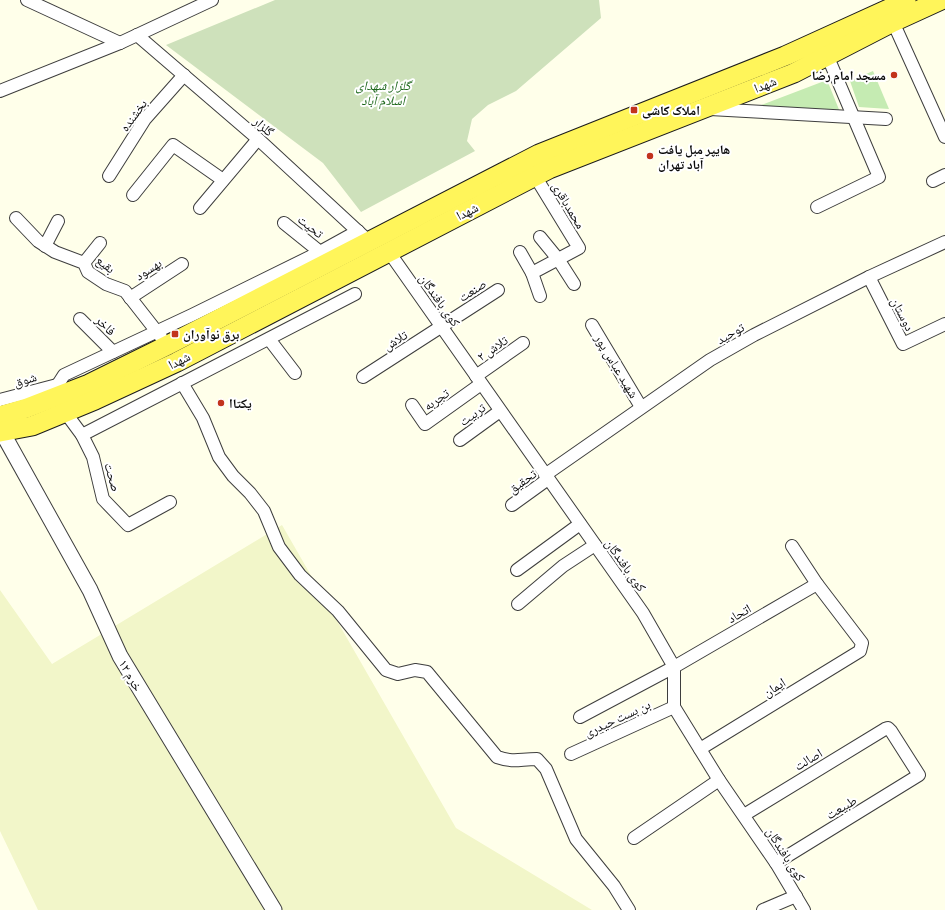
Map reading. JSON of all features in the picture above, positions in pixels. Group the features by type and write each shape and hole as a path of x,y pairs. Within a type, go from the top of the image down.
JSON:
{"main road":[{"name":"شهدا","path":"1,427 52,392 89,384 162,339 364,236 539,154 768,62 909,0"},
{"name":"شهدا","path":"1,427 32,426 95,400 177,362 535,176 776,80 940,0"},
{"path":"768,62 776,80"}],"street":[{"path":"27,0 120,43"},
{"path":"0,91 120,43 212,0"},
{"path":"893,22 945,136"},
{"name":"گلزار","path":"137,35 258,140 364,236"},
{"path":"817,208 879,177 827,55"},
{"name":"بخشنده","path":"109,176 145,119 184,75"},
{"path":"702,109 886,119"},
{"path":"200,208 258,140"},
{"path":"133,195 173,145 224,180"},
{"path":"933,181 945,175"},
{"name":"محمدباقری","path":"535,176 579,248 558,258"},
{"name":"بقیع","path":"16,218 38,241 55,252 84,263 88,272 106,284 124,291 162,339"},
{"path":"46,246 58,221"},
{"name":"تحیت","path":"284,223 320,252"},
{"path":"52,392 64,375 113,352 162,339 320,252 364,236"},
{"path":"540,237 558,258 574,284"},
{"name":"توحید","path":"547,477 641,407 710,360 754,335 869,277 945,242"},
{"path":"84,263 100,243"},
{"name":"کوی بافندگان","path":"389,252 643,613 674,666"},
{"path":"520,252 532,273 540,296"},
{"path":"532,273 558,258"},
{"name":"بهسود","path":"130,298 182,264"},
{"name":"دوستان","path":"869,277 903,344 945,324"},
{"name":"صنعت","path":"442,327 498,290"},
{"path":"82,436 355,294"},
{"name":"فاخر","path":"80,319 113,352"},
{"name":"شهید عباس پور","path":"592,325 641,407"},
{"name":"تلاش","path":"363,377 442,327"},
{"path":"269,339 295,373"},
{"name":"تلاش ۲","path":"479,380 523,343"},
{"name":"تجربه","path":"412,405 425,424 479,380"},
{"path":"182,383 203,418 219,457 233,476 250,493 264,511 279,547 300,575 338,611 386,670 398,674 415,670 427,672 497,757 511,762 525,759 536,759 546,769 576,839 614,886 629,910"},
{"name":"شوق","path":"0,400 52,392"},
{"name":"تربیت","path":"460,440 500,411"},
{"name":"صحت","path":"66,412 82,436 93,457 104,499 128,525 170,502"},
{"name":"خرم ۱۲","path":"1,427 90,590 120,656 274,910"},
{"name":"تحقیق","path":"512,505 547,477"},
{"path":"517,570 580,524"},
{"path":"518,604 564,566 595,544"},
{"path":"792,546 818,584"},
{"name":"اتحاد","path":"580,717 674,666 818,584"},
{"name":"ایمان","path":"700,749 860,651 862,643 818,584"},
{"path":"674,666 674,707"},
{"name":"کوی بافندگان","path":"674,707 719,780 776,863 804,910"},
{"name":"بن بست حیدری","path":"571,754 674,707"},
{"name":"اصالت","path":"744,815 888,728 919,775"},
{"name":"طبیعت","path":"776,863 919,775"},
{"path":"634,838 719,780"},
{"path":"763,910 796,896"}],"green space":[{"name":"گلزار شهدای اسلام آباد","path":"275,0 599,0 601,18 516,91 488,105 472,119 467,141 475,151 361,212 323,163 166,45"},
{"path":"873,71 889,109 859,107 850,81"},
{"path":"827,80 840,112 759,106"},
{"path":"282,525 456,828 592,910 38,910 0,831 0,590 52,664"}],"place":[{"name":"مسجد امام رضا","path":"894,75"},
{"name":"املاک کاشی","path":"634,110"},
{"name":"هایپر مبل یافت آباد تهران","path":"650,156"},
{"name":"برق نوآوران","path":"175,334"},
{"name":"یکتاا","path":"221,403"}]}
